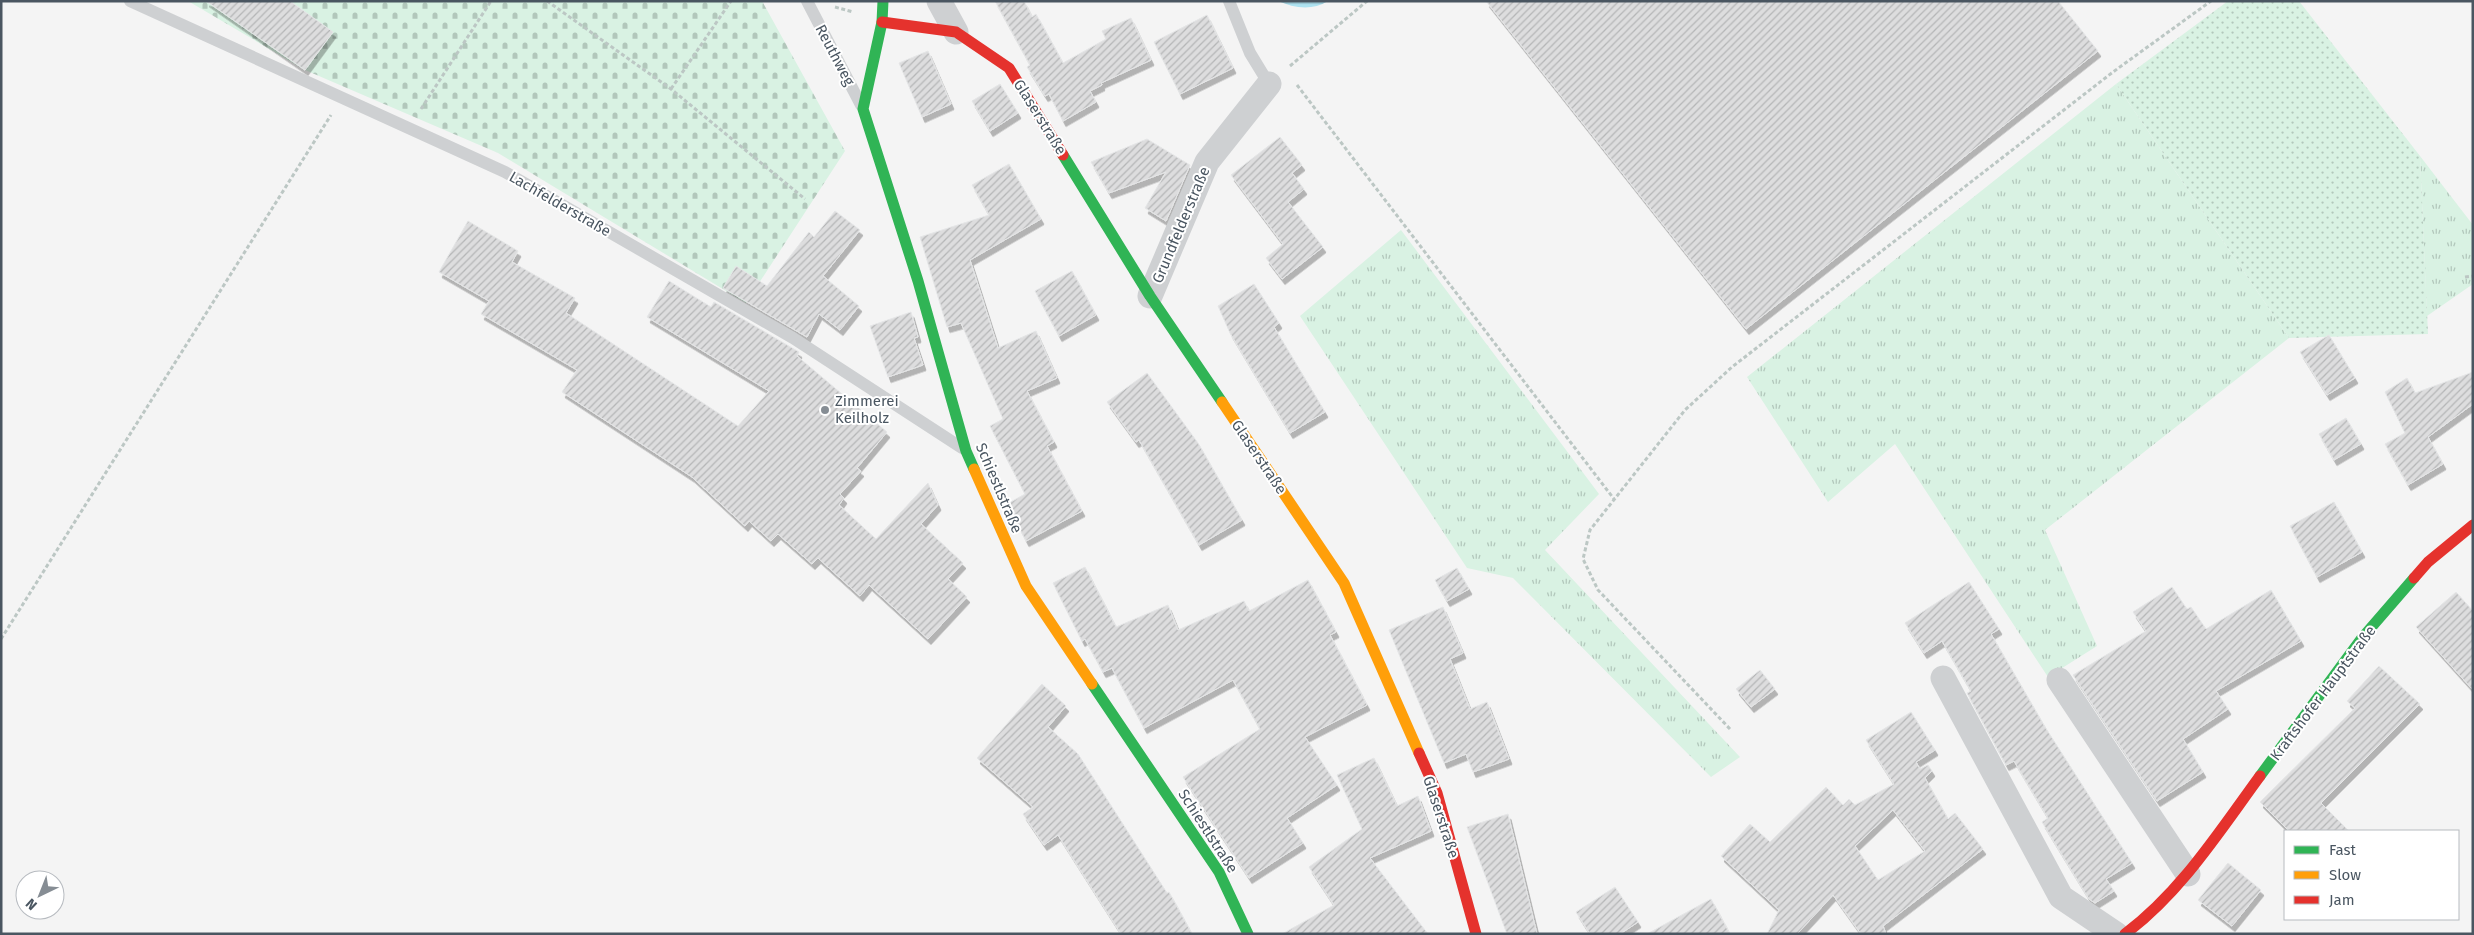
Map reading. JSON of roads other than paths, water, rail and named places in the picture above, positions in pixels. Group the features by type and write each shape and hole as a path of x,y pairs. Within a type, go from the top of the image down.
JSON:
{"street":[{"path":"863,109 882,22 883,1"},
{"name":"Glaserstraße","path":"939,1 956,32"},
{"name":"Glaserstraße","path":"882,22 956,32 1009,68 1150,296 1344,584 1437,793 1476,934"},
{"name":"Grundfelderstraße","path":"1150,296 1207,162 1277,77"},
{"name":"Schiestlstraße","path":"863,109 918,280 966,451 1026,586 1219,872 1248,934"},
{"name":"Kraftshofer Hauptstraße","path":"2125,934 2141,922 2188,874 2362,638 2428,562 2468,529"},
{"path":"1943,678 2061,897 2116,934"},
{"path":"2059,680 2188,874"}],"lane":[{"name":"Lachfelderstraße","path":"130,1 505,172 793,338 966,451"},
{"name":"Reuthweg","path":"807,1 863,109"},
{"path":"1229,1 1250,53 1277,77"},
{"path":"2468,529 2473,542"}],"water":[{"path":"1278,1 1328,1 1316,6 1303,7"}],"place":[{"name":"Zimmerei Keilholz","path":"825,410"}]}
